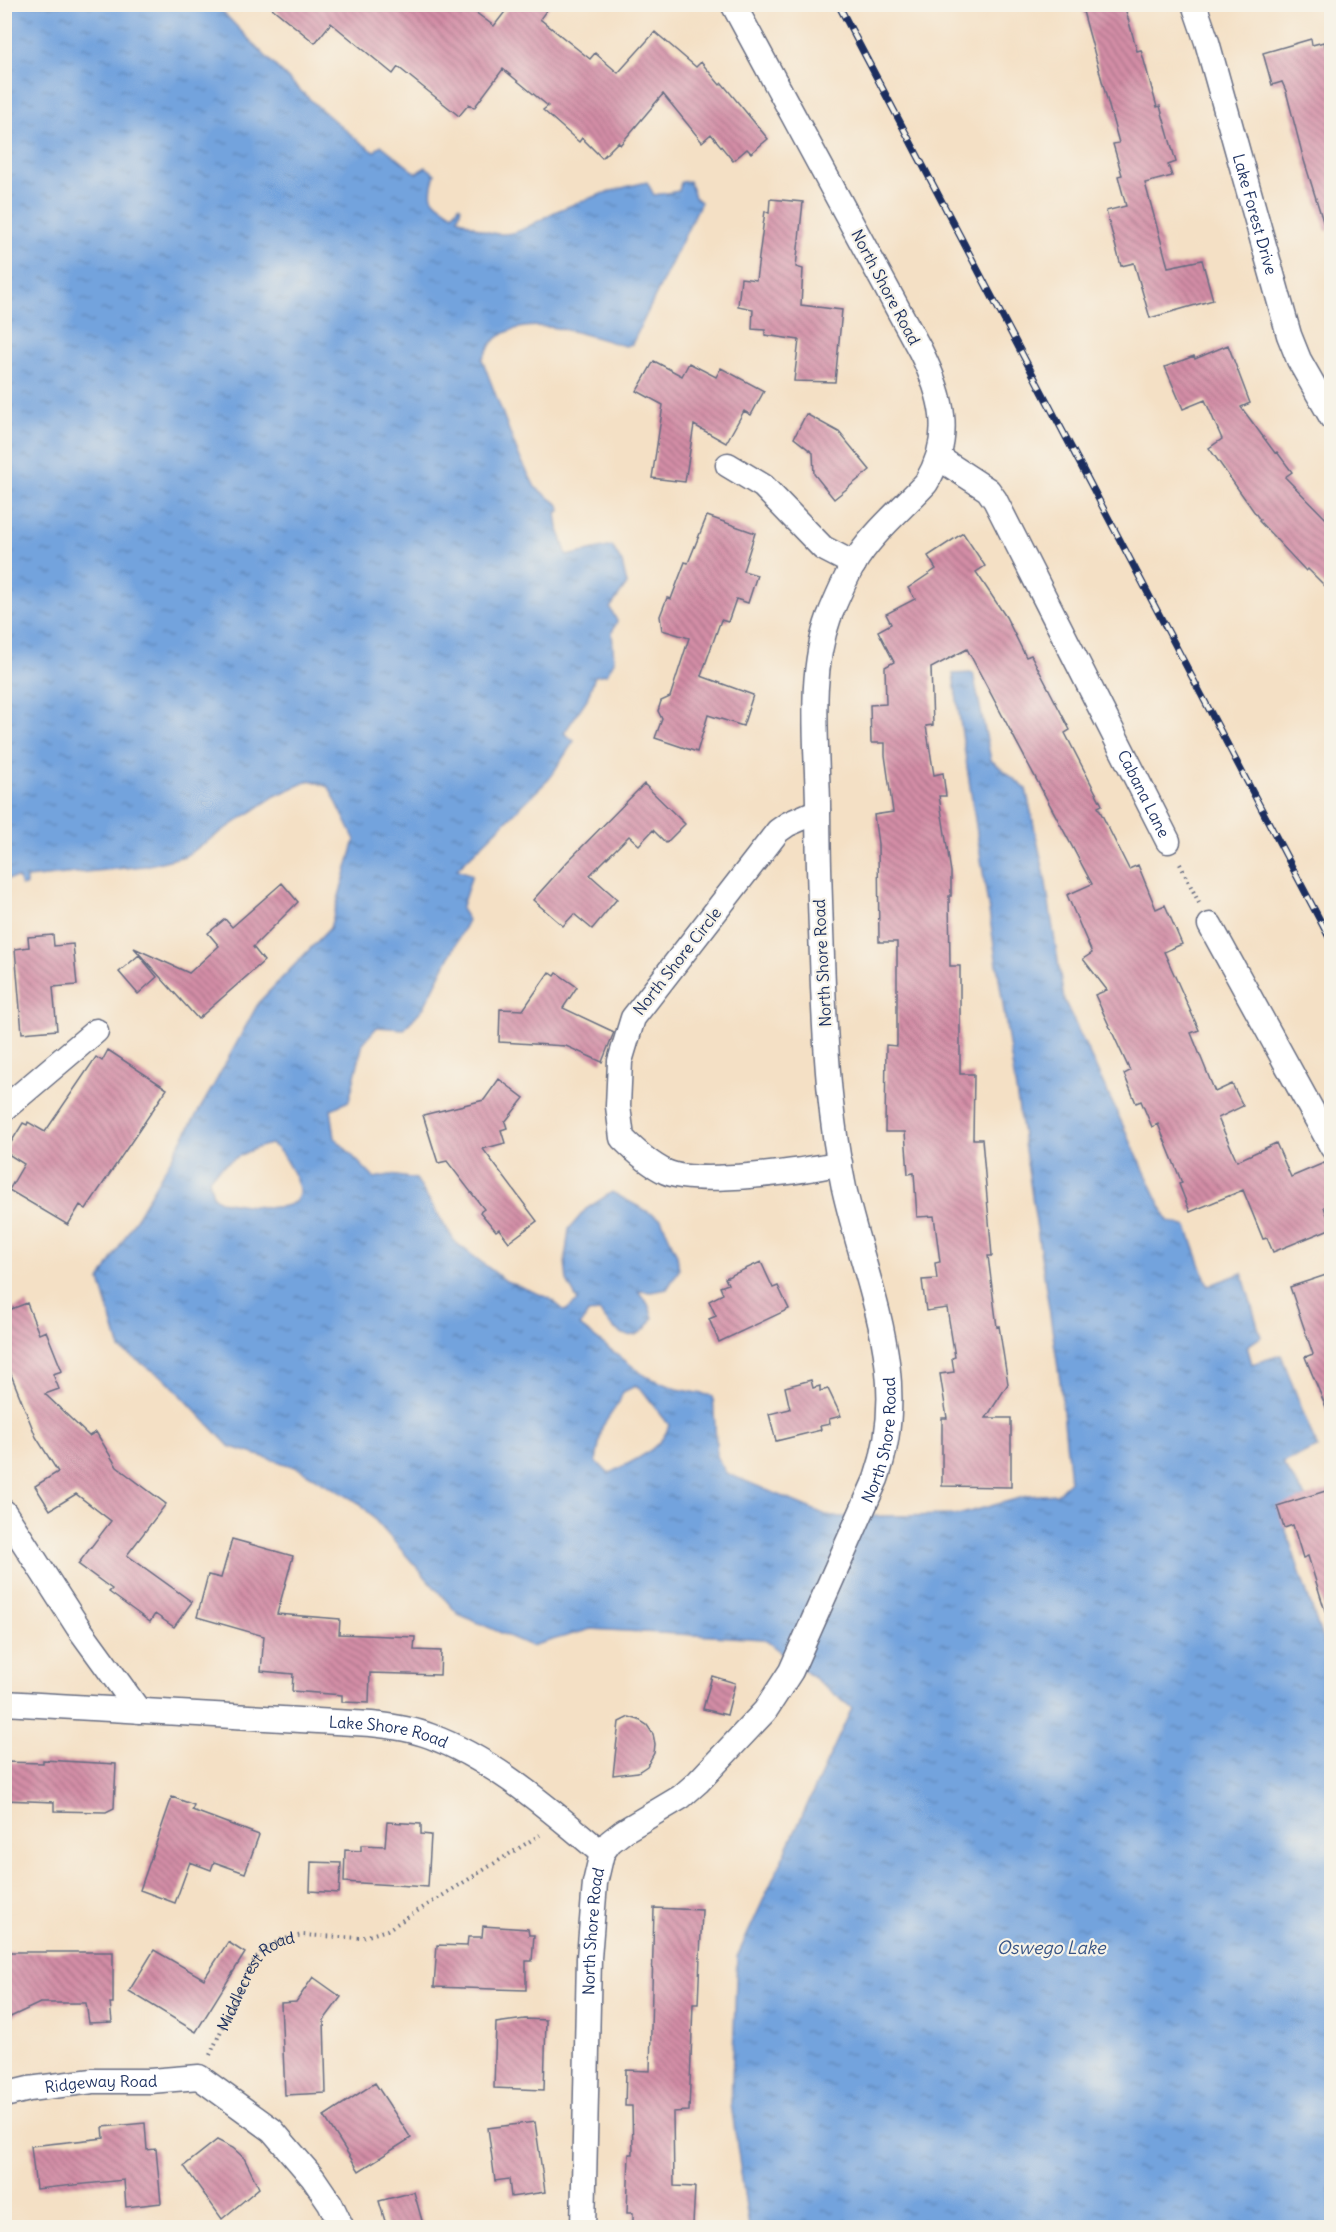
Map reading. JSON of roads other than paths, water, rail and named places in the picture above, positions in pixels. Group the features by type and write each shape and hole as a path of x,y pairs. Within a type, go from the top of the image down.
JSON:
{"street":[{"name":"North Shore Road","path":"583,2228 589,1958 595,1883 602,1853 609,1842 681,1797 698,1782 759,1719 782,1688 881,1463 891,1408 890,1376 884,1343 844,1188 828,1087 816,698 821,645 830,617 854,564 867,545 926,483 939,458 943,422 937,386 931,371 733,4"},
{"name":"Lake Forest Drive","path":"1194,4 1207,42 1289,334 1302,368 1332,418"},
{"name":"Cabana Lane","path":"939,458 981,485 995,500 1168,841"},
{"path":"728,465 763,486 824,548 854,564"},
{"name":"North Shore Circle","path":"818,811 778,831 633,1018 620,1061 618,1106 622,1138 650,1162 668,1173 721,1177 805,1171 840,1163"},
{"path":"1210,925 1332,1147"},
{"path":"4,1108 96,1031"},
{"path":"4,1512 78,1627 139,1711"},
{"name":"Lake Shore Road","path":"4,1703 371,1724 429,1735 470,1754 517,1785 602,1853"},
{"name":"Ridgeway Road","path":"4,2095 29,2089 93,2081 150,2081 198,2077 272,2130 313,2178 342,2228"}],"water":[{"name":"Oswego Lake","path":"4,5 216,5 331,119 374,152 381,145 416,173 426,167 435,174 431,194 436,202 453,214 459,206 461,208 458,218 490,232 508,234 515,232 557,211 624,187 647,182 654,195 679,191 681,182 689,181 695,197 701,202 632,344 625,346 575,332 538,326 505,333 492,343 482,359 518,454 535,487 559,505 560,511 556,513 558,528 567,556 612,546 622,563 627,584 610,608 617,621 612,632 614,661 607,674 595,676 587,699 564,733 574,741 549,779 457,869 472,875 461,909 468,920 424,1007 404,1029 377,1027 363,1043 349,1101 331,1109 335,1138 374,1178 390,1175 416,1179 455,1242 506,1281 549,1298 565,1311 578,1301 567,1281 565,1261 569,1229 586,1209 612,1192 661,1219 677,1255 679,1270 667,1289 651,1292 638,1291 648,1304 653,1318 640,1333 633,1335 619,1332 600,1312 588,1313 580,1326 645,1376 677,1389 713,1396 717,1457 726,1473 831,1517 958,1515 1027,1496 1057,1494 1070,1481 1060,1381 953,674 973,673 991,760 1026,789 1045,877 1064,1000 1168,1221 1187,1227 1208,1286 1242,1273 1261,1337 1247,1346 1252,1364 1281,1355 1317,1448 1282,1463 1306,1498 1279,1510 1331,1665 1331,2227 749,2227 731,2104 737,1957 852,1708 764,1639 591,1629 531,1646 458,1614 361,1504 298,1468 229,1446 166,1379 120,1349 100,1280 211,1090 259,1002 330,928 355,840 329,787 310,780 275,796 185,856 145,866 26,878 26,885 21,886 18,878 5,879","holes":["271,1144 281,1153 293,1173 299,1189 297,1199 289,1205 261,1207 220,1201 213,1196 209,1179 214,1173 237,1157","635,1386 643,1391 669,1425 666,1434 653,1448 609,1474 596,1461 602,1427 623,1392"]}],"railway":[{"path":"838,4 1332,943"}]}
